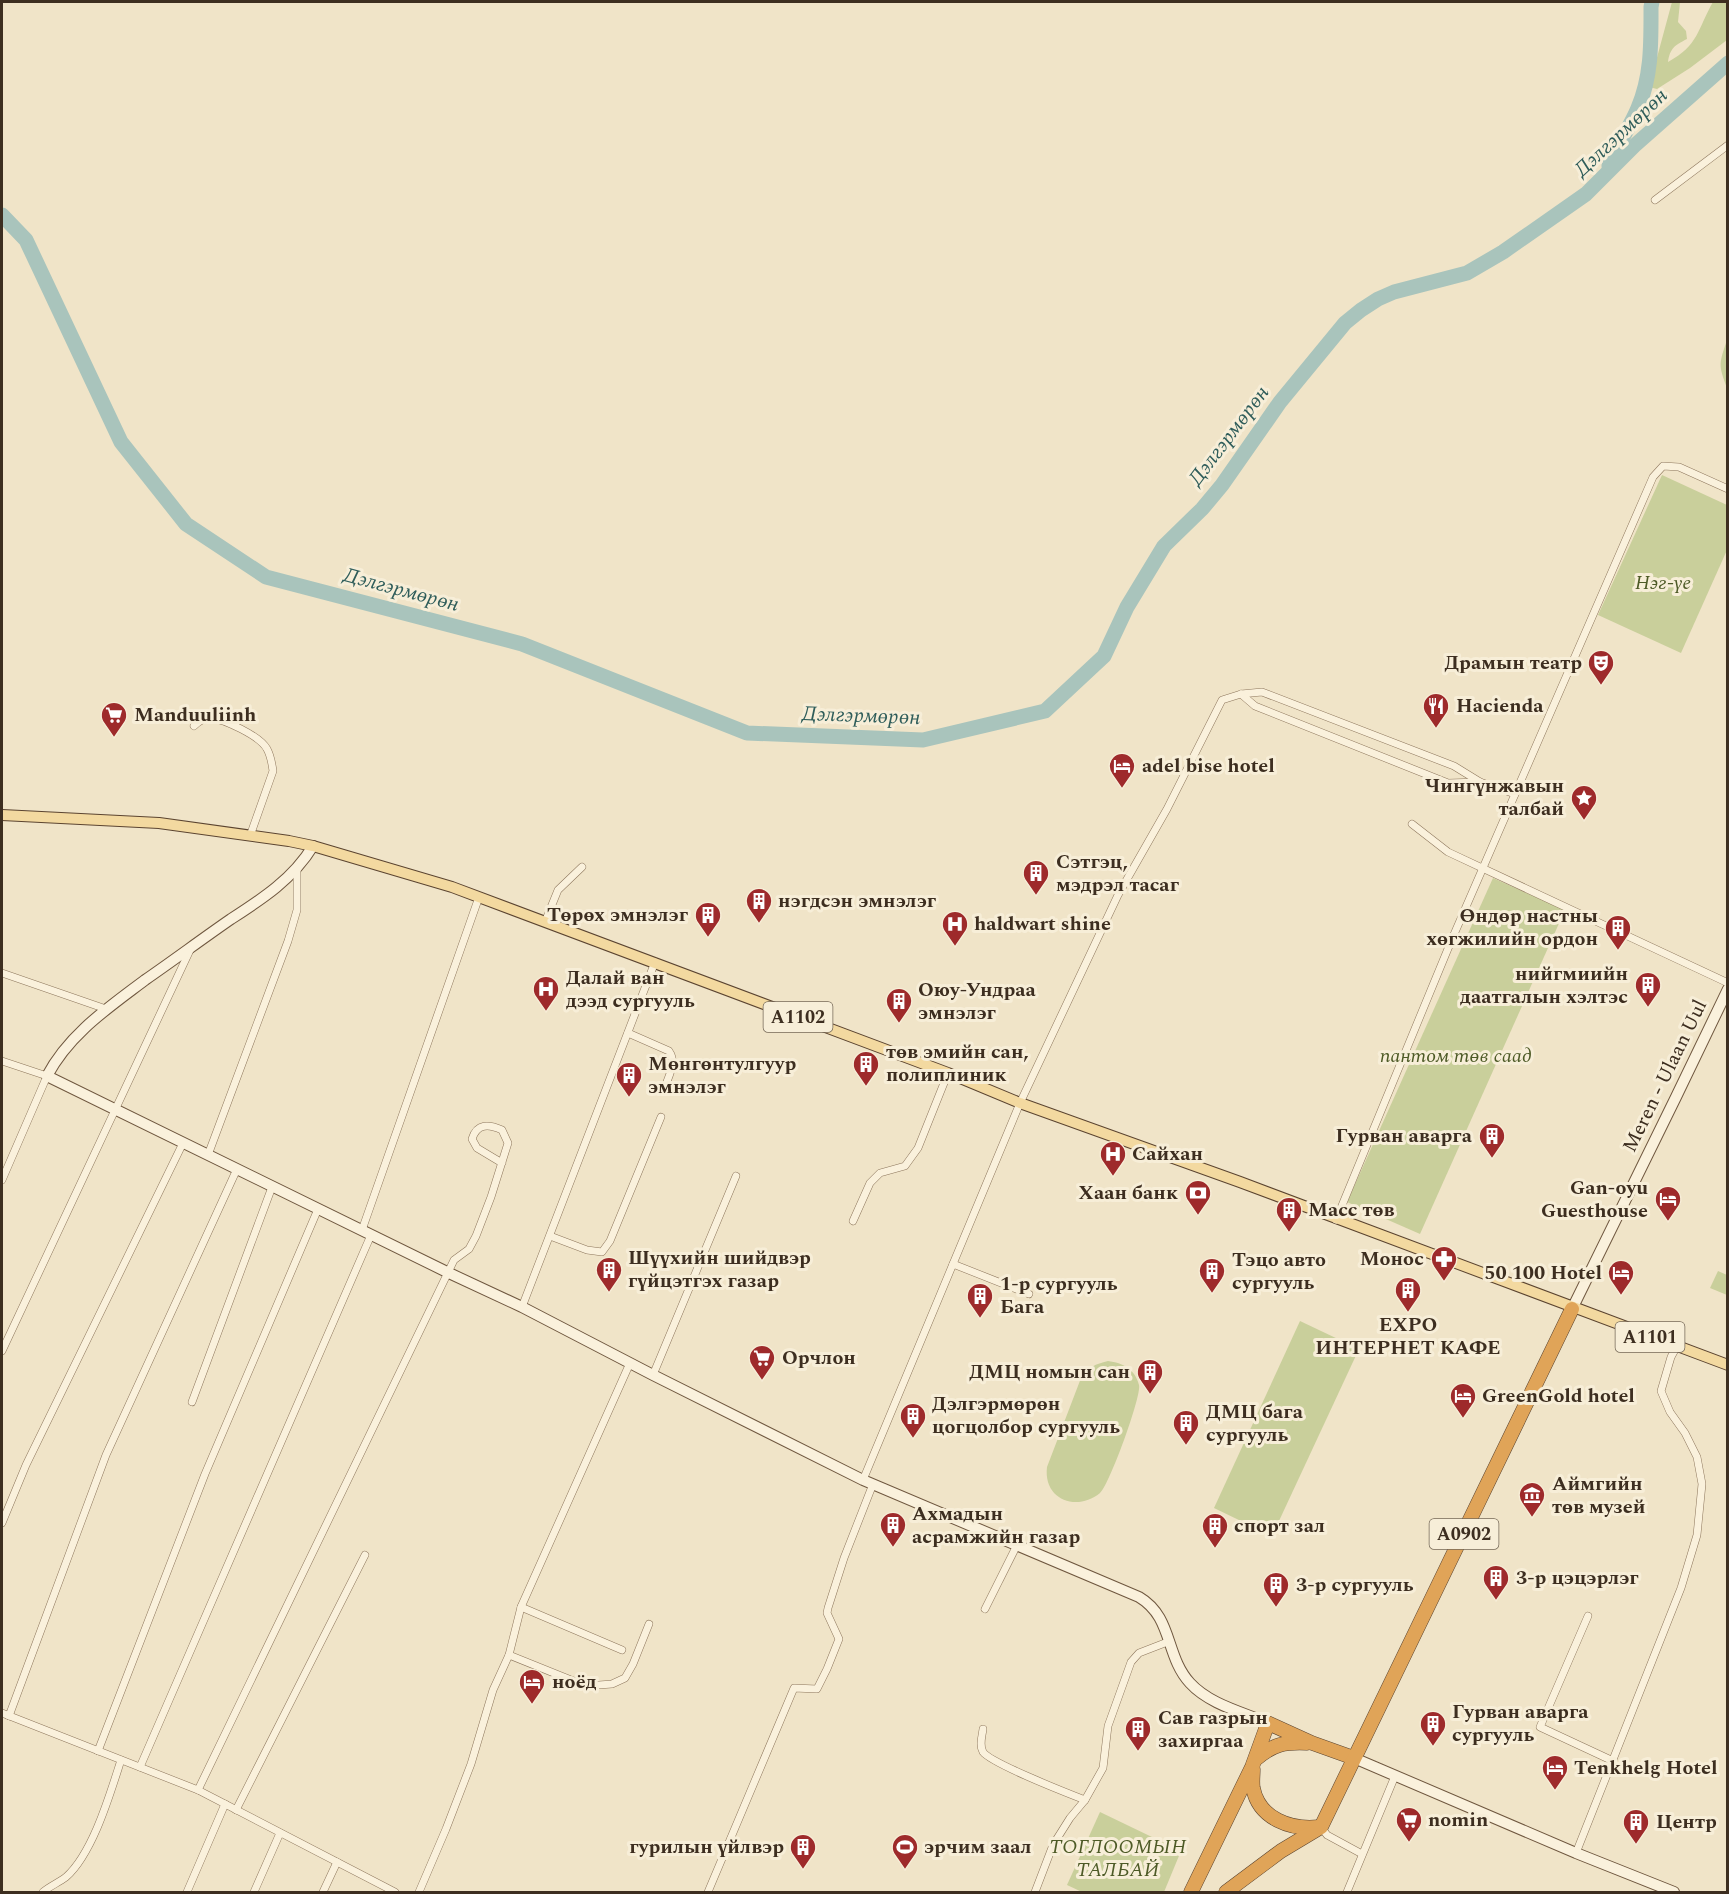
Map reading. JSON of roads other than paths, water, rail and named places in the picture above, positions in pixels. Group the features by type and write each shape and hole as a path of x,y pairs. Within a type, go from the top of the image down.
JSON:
{"highway":[{"name":"A0902","path":"1321,1827 1572,1308"},
{"path":"1191,1893 1254,1764 1268,1723 1312,1743 1354,1758"},
{"path":"1312,1743 1290,1743 1268,1749 1254,1764 1253,1789 1259,1805 1267,1815 1294,1827 1321,1827"},
{"path":"1226,1893 1281,1851 1321,1827"}],"main road":[{"name":"A1102","path":"2,815 159,823 313,846 452,887 948,1073 1020,1103 1240,1182 1572,1308"},
{"path":"313,846 297,869 265,896 106,1009 65,1047 47,1076 522,1307 868,1482 1139,1597 1150,1603 1157,1612 1177,1664 1203,1696 1268,1723"},
{"name":"Meren - Ulaan Uul","path":"1572,1308 1728,989"},
{"name":"A1101","path":"1572,1308 1728,1365"},
{"path":"1354,1758 1674,1893"}],"street":[{"path":"1654,200 1728,145"},
{"path":"1336,1220 1483,868 1653,477 1663,466 1679,467 1728,489"},
{"path":"708,1893 794,1688 817,1689 839,1639 827,1613 868,1482 953,1264 1020,1103 1118,895 1167,809 1222,700 1241,694 1262,692 1454,766 1480,782 1515,794"},
{"path":"1241,694 1255,706 1448,783 1480,782"},
{"path":"194,726 202,719 212,718 249,732 267,749 273,771 250,836"},
{"path":"1412,824 1448,852 1728,983"},
{"path":"545,922 558,890 582,867"},
{"path":"208,1155 288,942 297,910 297,869"},
{"path":"140,1767 367,1232 479,897"},
{"path":"2,1351 192,946"},
{"path":"522,1307 655,962"},
{"path":"2,973 106,1009"},
{"path":"628,1034 669,1051 673,1056 665,1087"},
{"path":"2,1060 47,1076 2,1180"},
{"path":"853,1221 870,1183 880,1173 905,1166 918,1148 948,1073"},
{"path":"550,1236 587,1250 602,1252 610,1241 661,1117"},
{"path":"198,1790 454,1260 469,1249 476,1236 508,1143 507,1136 502,1130 493,1125 480,1126 474,1132 472,1139 477,1148 501,1163"},
{"path":"2,1523 26,1465 183,1143"},
{"path":"237,1169 106,1455 5,1714 198,1790 395,1893"},
{"path":"653,1375 736,1176"},
{"path":"192,1402 272,1186"},
{"path":"98,1751 205,1474 318,1209"},
{"path":"953,1264 1029,1294"},
{"path":"1576,1853 1681,1588 1697,1536 1702,1484 1697,1457 1685,1433 1670,1412 1661,1391 1671,1357 1677,1346"},
{"path":"419,1893 471,1764 493,1690 509,1655 521,1607 630,1363"},
{"path":"985,1609 1017,1545"},
{"path":"236,1810 365,1555"},
{"path":"521,1607 622,1650"},
{"path":"1588,1616 1540,1727 1613,1761"},
{"path":"509,1655 586,1686 612,1683 625,1678 649,1624"},
{"path":"1035,1893 1053,1845 1085,1800 1103,1768 1108,1726 1131,1662 1138,1653 1170,1641"},
{"path":"983,1729 980,1745 984,1754 1008,1767 1085,1800"},
{"path":"43,1893 66,1876 78,1862 106,1807 121,1760"},
{"path":"1347,1893 1395,1776"},
{"path":"187,1893 225,1804"},
{"path":"1321,1827 1327,1835 1362,1854"},
{"path":"254,1893 280,1833"},
{"path":"323,1893 337,1862"}],"waterway":[{"path":"1609,166 1643,96 1650,58 1652,2"},
{"name":"Дэлгэрмөрөн","path":"2,215 26,240 121,442 186,524 266,577 522,644 747,733 923,740 1045,711 1104,656 1127,607 1164,546 1202,509 1222,485 1280,402 1345,323 1378,299 1394,292 1467,273 1503,252 1586,194 1634,146 1728,63"}],"place":[{"name":"Драмын театр","path":"1601,686"},
{"name":"Hacienda","path":"1436,729"},
{"name":"Manduuliinh","path":"114,738"},
{"name":"adel bise hotel","path":"1122,789"},
{"name":"Чингүнжавын талбай","path":"1584,821"},
{"name":"Сэтгэц, мэдрэл тасаг","path":"1036,896"},
{"name":"нэгдсэн эмнэлэг","path":"759,924"},
{"name":"Төрөх эмнэлэг","path":"708,938"},
{"name":"haldwart shine","path":"955,947"},
{"name":"Өндөр настны хөгжилийн ордон","path":"1618,951"},
{"name":"нийгмиийн даатгалын хэлтэс","path":"1648,1008"},
{"name":"Далай ван дээд сургууль","path":"546,1012"},
{"name":"Оюу-Ундраа эмнэлэг","path":"899,1024"},
{"name":"төв эмийн сан, полиплиник","path":"866,1087"},
{"name":"Мөнгөнтулгуур эмнэлэг","path":"629,1098"},
{"name":"Гурван аварга","path":"1492,1159"},
{"name":"Сайхан","path":"1113,1177"},
{"name":"Хаан банк","path":"1198,1216"},
{"name":"Gan-oyu Guesthouse","path":"1668,1222"},
{"name":"Масс төв","path":"1289,1233"},
{"name":"Монос","path":"1444,1282"},
{"name":"Шүүхийн шийдвэр гүйцэтгэх газар","path":"609,1293"},
{"name":"Тэцо авто сургууль","path":"1212,1294"},
{"name":"50 100 Hotel","path":"1621,1296"},
{"name":"EXPO ИНТЕРНЕТ КАФЕ","path":"1408,1313"},
{"name":"1-р сургууль Бага","path":"980,1319"},
{"name":"Орчлон","path":"762,1381"},
{"name":"ДМЦ номын сан","path":"1150,1395"},
{"name":"GreenGold hotel","path":"1463,1419"},
{"name":"Дэлгэрмөрөн цогцолбор сургууль","path":"913,1439"},
{"name":"ДМЦ бага сургууль","path":"1186,1446"},
{"name":"Аймгийн төв музей","path":"1532,1518"},
{"name":"Ахмадын асрамжийн газар","path":"893,1548"},
{"name":"спорт зал","path":"1215,1549"},
{"name":"3-р цэцэрлэг","path":"1496,1601"},
{"name":"3-р сургууль","path":"1276,1608"},
{"name":"ноёд","path":"532,1705"},
{"name":"Гурван аварга сургууль","path":"1433,1747"},
{"name":"Сав газрын захиргаа","path":"1138,1752"},
{"name":"Tenkhelg Hotel","path":"1555,1791"},
{"name":"nomin","path":"1409,1843"},
{"name":"Центр","path":"1636,1845"},
{"name":"гурилын үйлвэр","path":"803,1870"},
{"name":"эрчим заал","path":"905,1870"}],"park label":[{"name":"Нэг-үе","path":"1663,583"},
{"name":"пантом төв саад","path":"1456,1056"},
{"name":"ТОГЛООМЫН ТАЛБАЙ","path":"1118,1858"}]}
